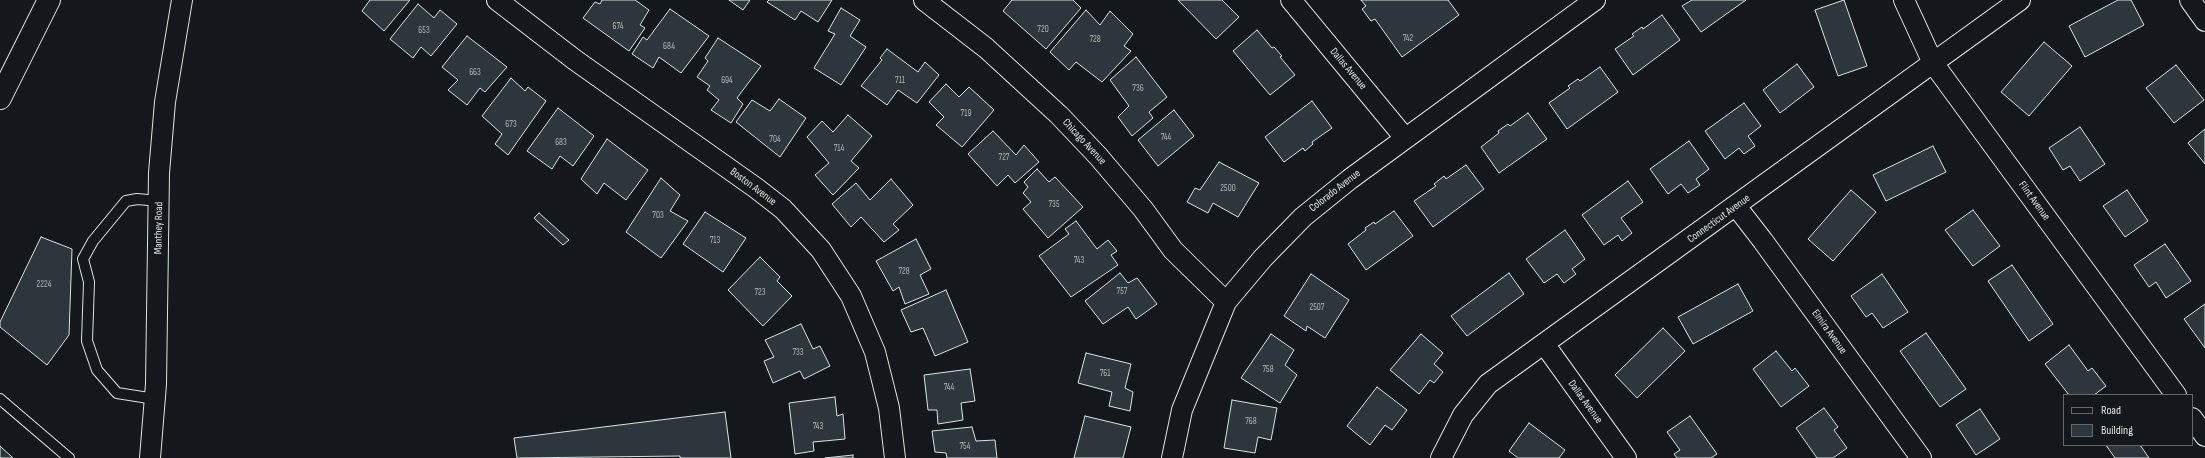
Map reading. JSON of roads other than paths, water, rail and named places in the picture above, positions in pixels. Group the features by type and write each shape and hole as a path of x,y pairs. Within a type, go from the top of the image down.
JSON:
{"highway":[{"path":"0,98 48,0"}],"street":[{"name":"Manthey Road","path":"150,458 155,399 159,201 165,102 182,0"},
{"name":"Boston Avenue","path":"497,0 575,60 756,188 783,209 821,250 851,296 876,352 889,408 895,458"},
{"name":"Chicago Avenue","path":"924,0 986,48 1059,115 1098,156 1143,209 1173,250 1226,302"},
{"name":"Dallas Avenue","path":"1291,0 1405,138"},
{"name":"Colorado Avenue","path":"1172,458 1182,410 1226,302 1263,258 1303,217 1405,138 1595,0"},
{"name":"Flint Avenue","path":"1904,0 1933,63 2175,394"},
{"name":"Connecticut Avenue","path":"1441,458 1463,415 1488,384 1545,345 2020,0"},
{"path":"2190,0 2205,21"},
{"name":"Elmira Avenue","path":"1736,206 1921,458"},
{"name":"Dallas Avenue","path":"1545,345 1626,458"},
{"path":"2193,419 2205,436"}],"lane":[{"path":"155,399 117,393 97,370 87,341 90,282 83,259 93,241 126,201 137,199 159,201"},
{"path":"0,398 69,458"}]}
